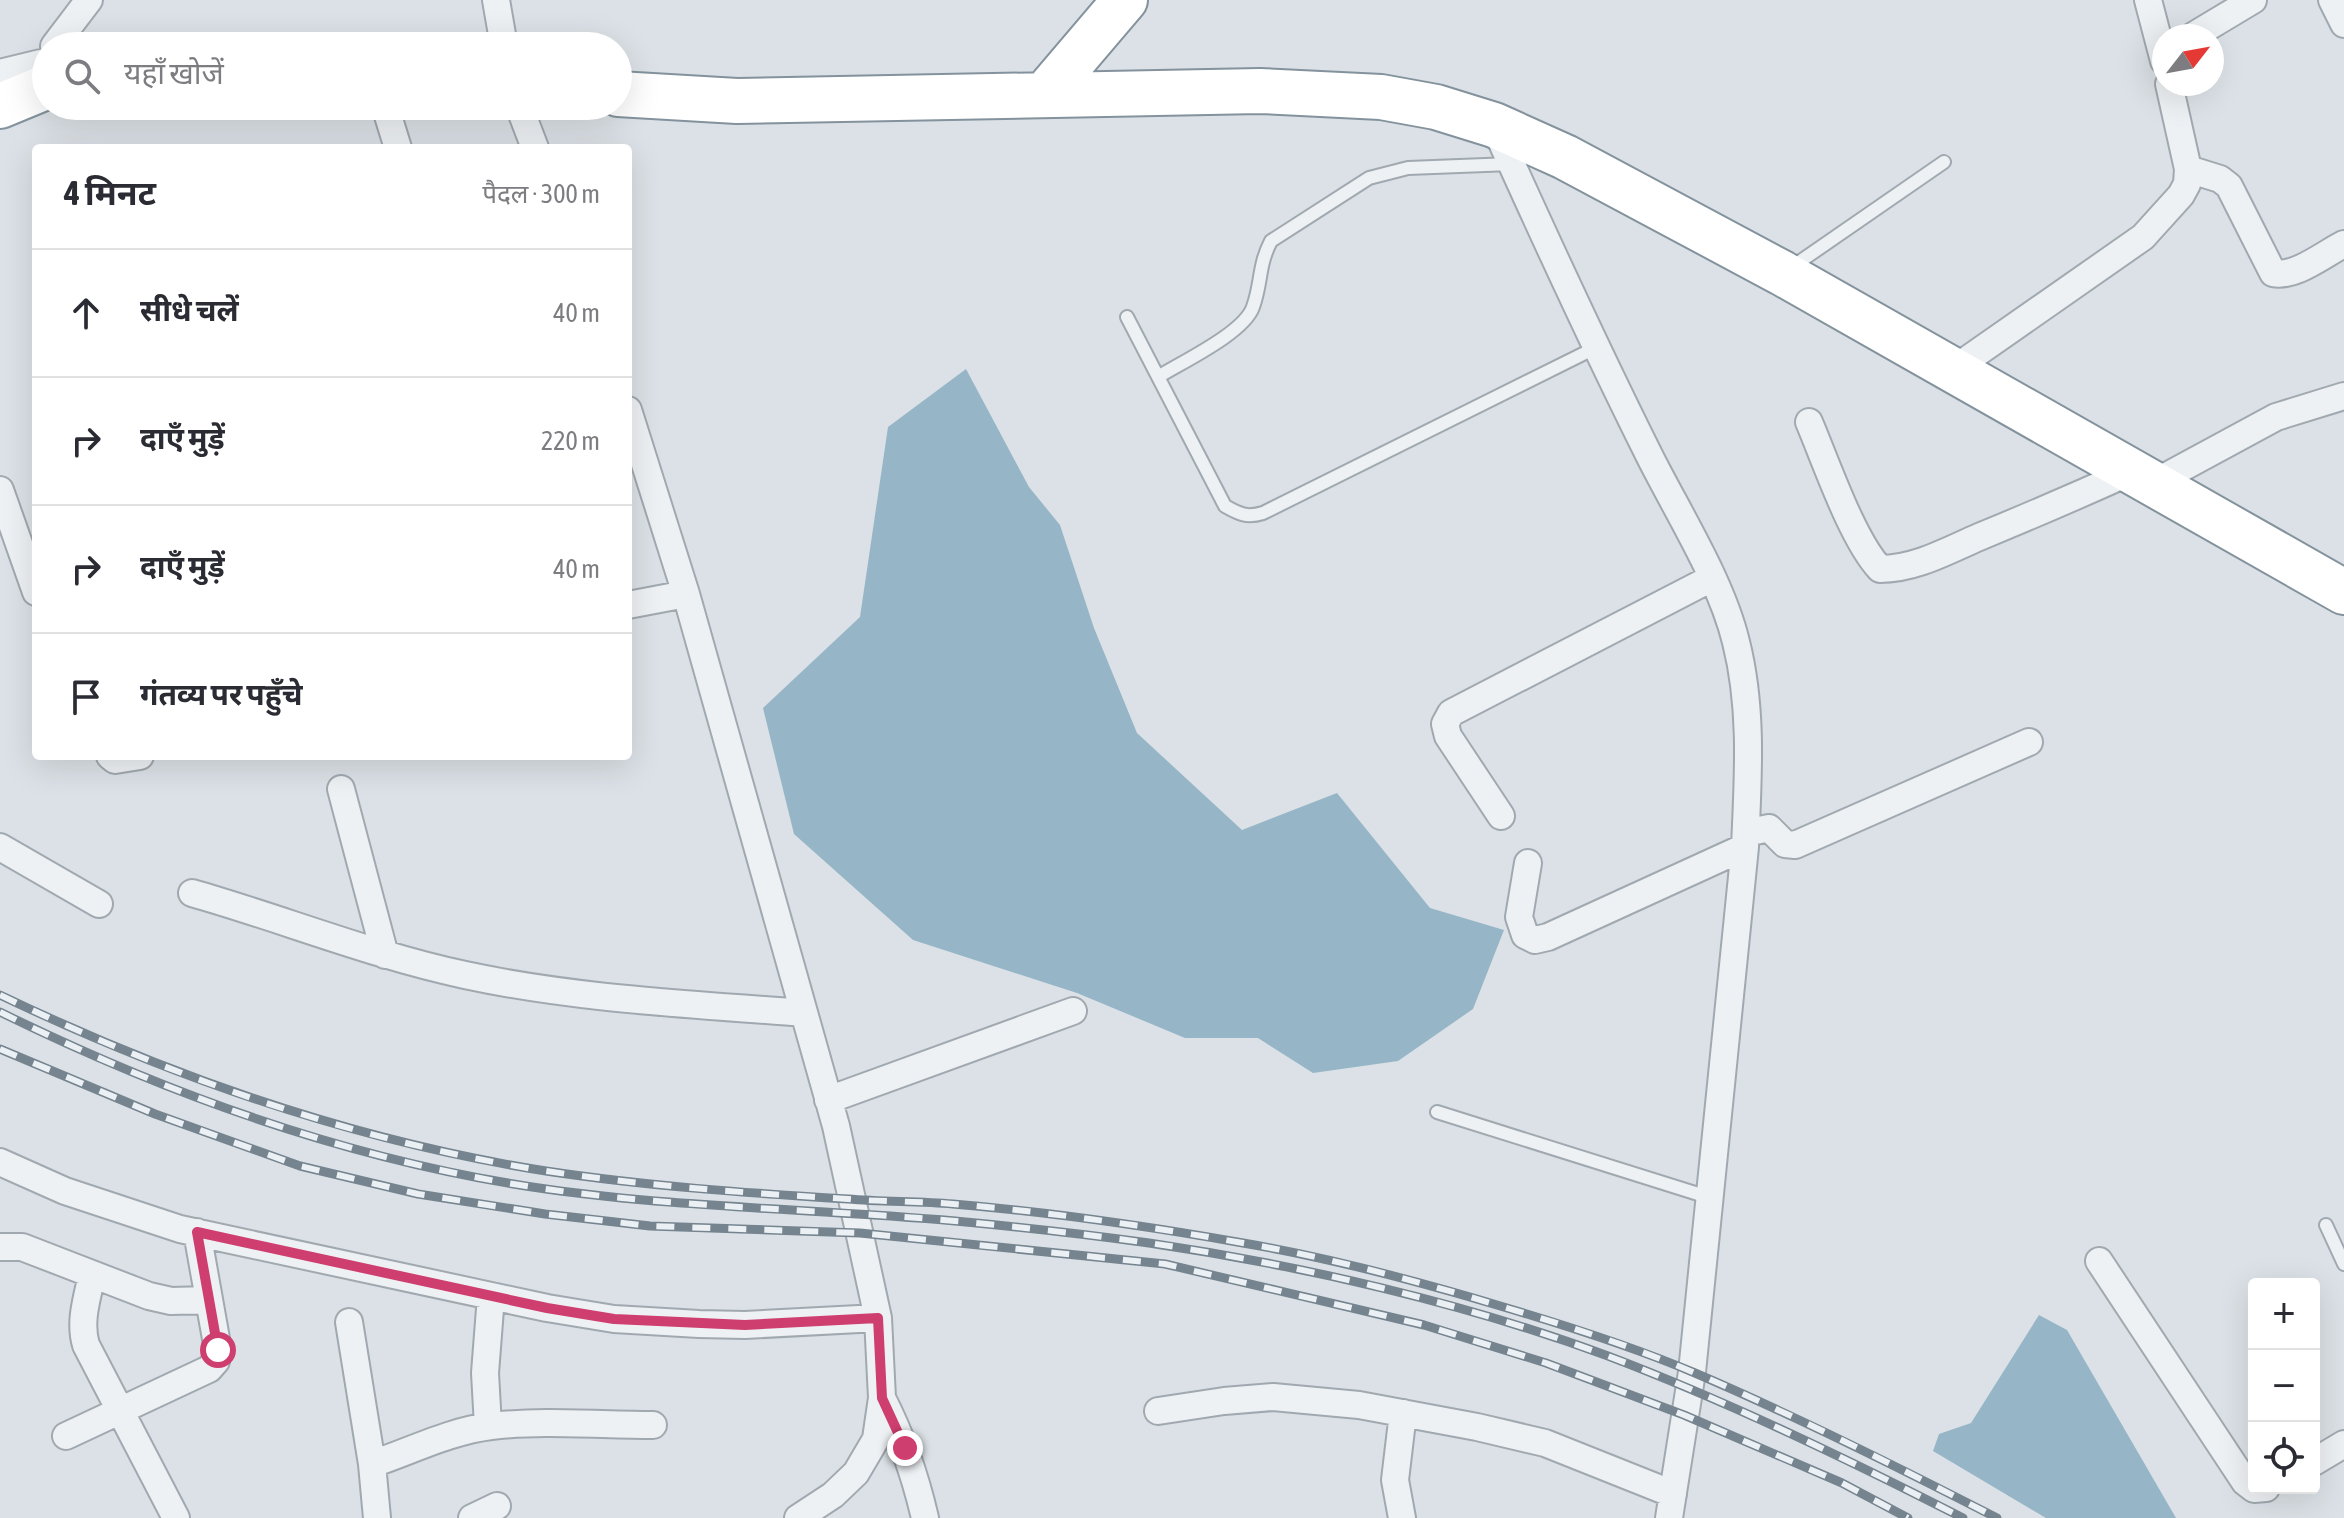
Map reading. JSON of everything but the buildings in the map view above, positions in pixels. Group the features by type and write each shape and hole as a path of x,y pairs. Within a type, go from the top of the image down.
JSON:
{"highway":[{"path":"1045,94 1125,0"},
{"path":"632,95 737,101 1260,91 1381,97 1436,107 1494,125 1565,157 1954,369 2344,592"}],"street":[{"path":"64,32 89,0"},
{"path":"496,0 502,32"},
{"path":"2148,0 2155,24"},
{"path":"2213,24 2253,0"},
{"path":"2332,0 2344,24"},
{"path":"1954,369 2143,237 2181,195 2187,184 2188,169 2172,96"},
{"path":"389,120 397,144"},
{"path":"524,120 533,144"},
{"path":"1158,1411 1273,1397 1345,1403 1403,1413 1545,1443 1671,1506 1690,1390 1745,840 1747,699 1736,640 1712,578 1597,347 1494,125"},
{"path":"2188,169 2220,179 2229,186 2273,273 2281,275 2292,271 2344,244"},
{"path":"1809,422 1871,559 1880,569 1896,569 2143,477 2276,417 2344,396"},
{"path":"632,423 686,594 828,1100 878,1318 882,1398 876,1439 856,1473 833,1495 798,1518"},
{"path":"0,490 5,516 32,582"},
{"path":"1501,816 1448,736 1445,724 1451,713 1712,578"},
{"path":"632,604 686,594"},
{"path":"1528,863 1519,917 1525,935 1535,940 1548,937 1769,828 1785,844 1795,845 2029,742"},
{"path":"341,789 385,955"},
{"path":"0,847 99,904"},
{"path":"192,893 385,955 467,975 544,988 804,1013"},
{"path":"828,1100 1073,1011"},
{"path":"0,1162 65,1191 130,1214 197,1232 491,1296 614,1319 745,1325 878,1318"},
{"path":"66,1436 209,1369 216,1361 218,1350 197,1232"},
{"path":"0,1247 22,1247 149,1296 171,1301 208,1300"},
{"path":"2099,1261 2248,1484"},
{"path":"92,1275 83,1333 93,1363 176,1518"},
{"path":"488,1426 485,1373 491,1296"},
{"path":"349,1322 372,1464 377,1518"},
{"path":"882,1398 914,1473 925,1518"},
{"path":"1402,1518 1395,1480 1403,1413"},
{"path":"372,1464 455,1434 488,1426 653,1425"},
{"path":"2320,1458 2344,1444"},
{"path":"472,1518 497,1506"}],"lane":[{"path":"1782,273 1944,162"},
{"path":"1158,377 1240,326 1252,311 1262,258 1271,241 1369,178 1408,168 1512,164"},
{"path":"1127,317 1225,506 1242,516 1263,513 1597,347"},
{"path":"1437,1112 1711,1198"},
{"path":"2326,1225 2344,1264"}],"water":[{"path":"966,369 1029,487 1060,525 1094,628 1137,733 1242,830 1337,793 1430,908 1504,930 1473,1009 1398,1061 1313,1073 1258,1038 1185,1038 1077,993 913,940 794,834 763,708 860,617 888,427"},
{"path":"2039,1315 2067,1330 2176,1518 2046,1518 1933,1451 1939,1434 1971,1423"}],"railway":[{"path":"0,995 132,1053 266,1103 404,1143 475,1158 546,1171 659,1185 953,1204 1062,1215 1276,1249 1409,1280 1555,1323 1672,1364 1810,1425 1997,1518"},
{"path":"0,1012 131,1071 266,1122 405,1162 475,1177 546,1189 648,1200 904,1217 1052,1231 1264,1262 1382,1288 1497,1319 1608,1356 1787,1432 1963,1518"},
{"path":"0,1049 155,1114 300,1166 418,1194 545,1214 650,1226 860,1233 1165,1264 1424,1325 1546,1363 1684,1415 1842,1483 1908,1518"}],"route":[{"path":"218,1350 197,1232 547,1308 614,1319 745,1325 878,1318 882,1398 905,1448"}]}
